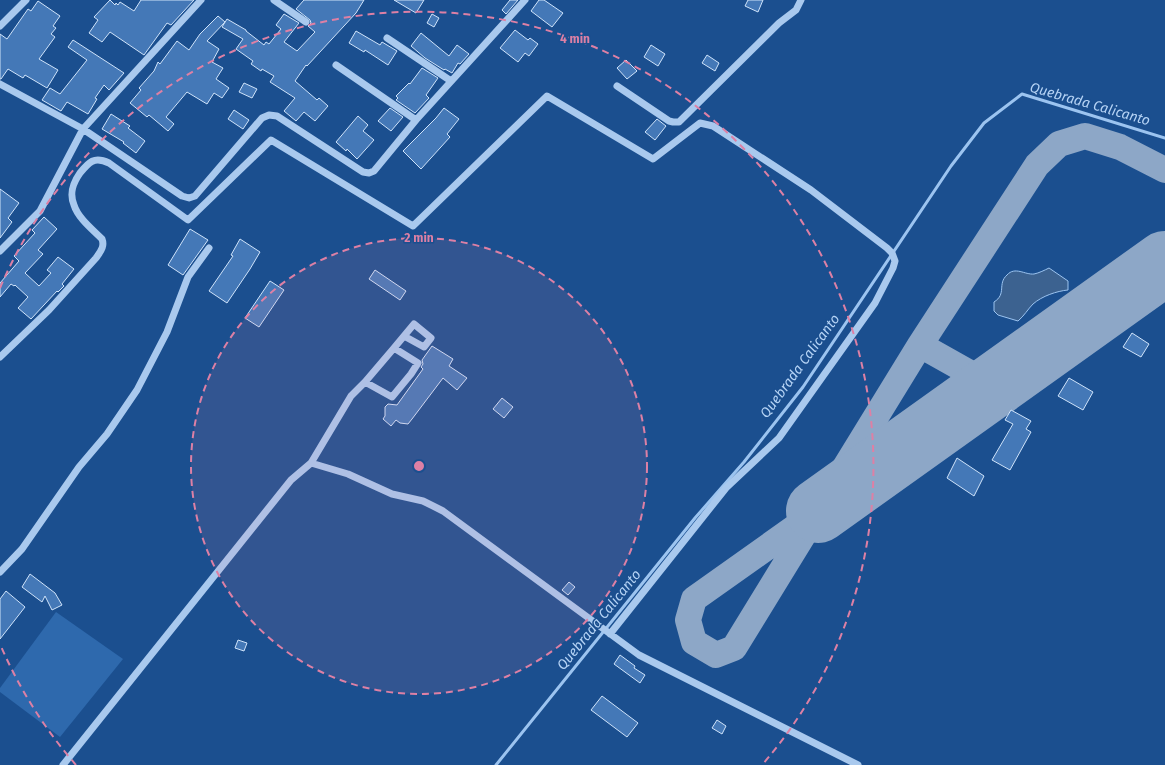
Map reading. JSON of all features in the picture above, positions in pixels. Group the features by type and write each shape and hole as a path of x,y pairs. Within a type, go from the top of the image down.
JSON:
{"street":[{"path":"0,26 26,0"},
{"path":"0,251 40,211 83,129 200,0"},
{"path":"274,0 306,22"},
{"path":"0,84 83,129 182,196 189,198 195,196 262,118 269,115 277,116 363,172 369,173 374,171 416,120 525,0"},
{"path":"617,86 669,120 679,122 779,23 796,10 799,6 800,0"},
{"path":"387,38 451,81"},
{"path":"336,66 416,120"},
{"path":"0,357 49,310 96,258 102,248 102,239 79,216 74,207 72,197 75,181 88,163 92,161 101,160 109,163 188,220 272,140 413,226 547,96 653,159 700,123 713,126 816,194 887,248 892,253 894,261 892,268 874,303 779,438 726,488 610,634"},
{"path":"0,572 22,549 79,467 107,434 137,390 167,332 188,277 209,248"},
{"path":"63,765 291,480 312,464 351,396 365,382 404,336"},
{"path":"365,382 392,397 408,379 418,363 394,348"},
{"path":"312,464 348,474 392,494 423,501 443,511 639,655 858,765"}],"shaded area":[{"path":"1049,268 1068,281 1068,290 1059,291 1045,296 1033,304 1018,321 998,315 994,311 994,302 1000,296 1004,278 1010,272 1017,271 1034,274"},
{"path":"56,612 123,659 60,737 0,692 0,688"}],"building":[{"path":"110,0 115,5 116,3 118,5 120,2 134,11 141,0 194,0 171,25 167,23 144,55 110,32 102,42 89,33 98,20 94,17"},
{"path":"304,0 364,0 356,13 307,66 306,65 295,81 317,100 319,98 328,106 315,121 304,112 296,121 284,111 295,98 270,82 274,76 262,69 261,71 251,64 253,61 236,49 243,39 222,27 227,19 246,30 264,45 266,42 269,44 281,29 276,25 284,14 299,23 284,42 297,51 315,32 308,26 311,23 310,20 296,9"},
{"path":"394,0 424,0 416,13"},
{"path":"510,0 518,0 506,14 502,10"},
{"path":"539,0 544,0 563,13 552,27 531,11"},
{"path":"748,0 763,0 758,12 745,6"},
{"path":"38,1 60,16 53,26 56,28 51,34 55,37 39,59 58,70 47,88 25,75 23,78 8,69 0,79 0,34 7,39 28,9 31,11"},
{"path":"432,14 439,18 434,27 427,23"},
{"path":"218,16 225,22 207,41 219,49 212,62 223,68 216,79 229,88 222,98 214,93 207,104 187,92 166,117 174,124 168,131 149,115 147,117 130,103 141,90 139,88 154,71 158,62 160,64 177,41 189,50 200,34"},
{"path":"515,30 528,40 530,38 538,44 529,56 525,53 518,62 500,48"},
{"path":"356,31 380,45 382,42 397,51 388,65 365,50 364,52 349,43"},
{"path":"421,33 449,56 457,45 469,54 460,64 458,63 452,73 445,69 444,70 425,58 411,46"},
{"path":"73,40 124,73 109,90 104,85 95,98 97,99 88,114 67,102 61,111 42,100 50,88 60,94 87,60 68,47"},
{"path":"651,45 665,54 658,66 644,57"},
{"path":"707,55 719,63 715,71 702,63"},
{"path":"626,60 637,71 627,79 617,68"},
{"path":"422,68 438,78 426,95 429,98 415,113 396,100 398,98 396,96 409,83 410,84"},
{"path":"244,83 257,89 252,98 239,92"},
{"path":"390,108 403,117 391,131 378,121"},
{"path":"444,108 459,119 447,134 450,137 421,169 403,151"},
{"path":"234,110 249,120 243,129 228,119"},
{"path":"111,114 130,126 128,128 145,141 136,153 123,143 124,142 102,129"},
{"path":"358,116 368,125 363,131 374,140 357,159 347,149 346,151 336,142"},
{"path":"657,119 666,126 655,140 645,132"},
{"path":"0,189 19,203 8,218 12,222 0,238"},
{"path":"44,217 57,229 38,250 43,254 25,273 39,286 51,273 47,270 58,257 74,269 62,284 64,286 58,292 57,291 31,319 18,308 28,297 15,285 14,286 11,284 0,297 0,283 19,261 14,256 35,233 32,230"},
{"path":"190,229 208,240 183,275 168,265"},
{"path":"240,239 260,252 227,303 209,291 233,256 231,255"},
{"path":"375,270 406,291 400,300 369,279"},
{"path":"270,281 284,290 259,327 245,318"},
{"path":"1132,333 1149,344 1141,357 1123,347"},
{"path":"432,346 453,359 449,366 467,378 457,390 443,378 408,424 400,423 396,420 391,426 383,419 385,416 385,407 388,404 397,405 423,369 421,367 423,364 422,360"},
{"path":"1069,378 1093,392 1083,410 1058,396"},
{"path":"502,398 513,407 504,418 493,409"},
{"path":"1011,410 1031,421 1026,429 1031,432 1010,470 992,460 1013,424 1005,420"},
{"path":"957,458 984,476 974,496 947,478"},
{"path":"30,574 55,593 62,605 52,610 45,596 42,602 22,587"},
{"path":"569,582 575,587 568,595 562,590"},
{"path":"6,591 25,607 0,639 0,599"},
{"path":"238,640 247,643 244,651 235,648"},
{"path":"620,655 635,666 634,668 645,675 640,683 614,664"},
{"path":"602,696 638,723 627,737 591,710"},
{"path":"717,720 726,726 722,734 712,728"}],"waterway":[{"name":"Quebrada Calicanto","path":"496,765 695,518 744,462 803,387 951,166 984,123 1022,94 1165,138"}],"taxiway":[{"path":"818,511 694,599 688,620 694,642 716,655 734,648 920,345 1037,165 1059,144 1085,136 1120,147 1165,170"},
{"path":"920,345 993,386"}],"runway":[{"path":"818,511 1165,263"}]}
